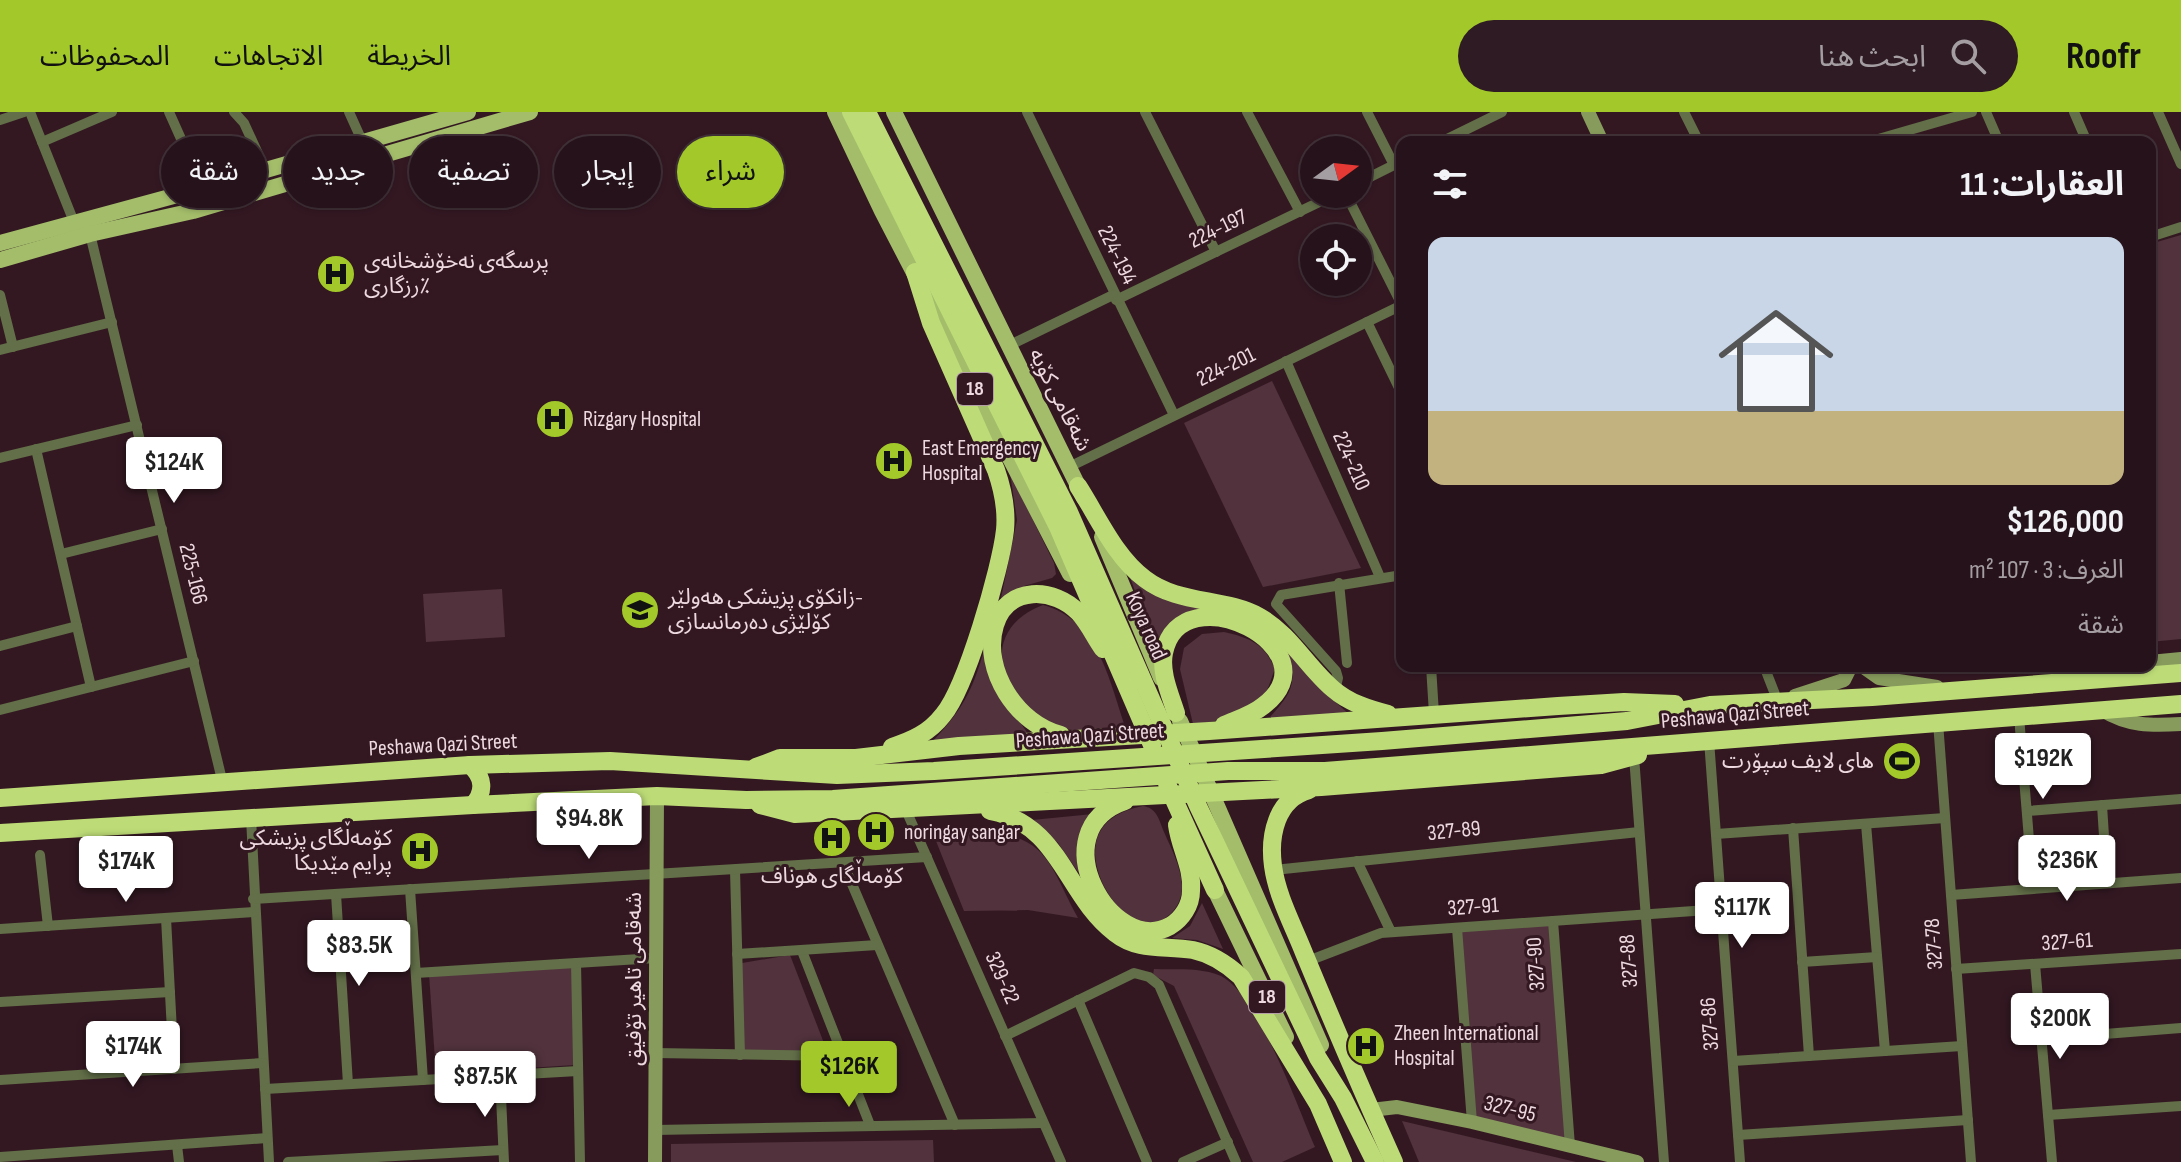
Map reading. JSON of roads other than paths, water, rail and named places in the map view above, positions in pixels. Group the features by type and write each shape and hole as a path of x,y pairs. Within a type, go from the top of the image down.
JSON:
{"highway":[{"name":"Koya road","path":"851,112 1058,527 1132,695 1149,713 1198,806 1304,1030 1375,1162"},
{"name":"Koya road","path":"867,112 1069,512 1149,713 1175,803 1215,890"},
{"path":"856,758 921,736 950,707 959,689 986,606 1005,531 1005,506 996,470 931,323 915,272"},
{"path":"1078,486 1120,552 1146,580 1170,593 1234,607 1263,619 1294,645 1335,691 1365,707 1403,718"},
{"path":"1084,739 1041,728 1025,717 1013,702 999,674 993,647 994,627 1007,605 1020,596 1037,592 1058,598 1071,606 1082,616 1132,695"},
{"path":"1176,713 1163,661 1173,633 1192,620 1207,618 1232,620 1256,630 1270,641 1279,654 1282,670 1280,684 1273,697 1263,706 1209,731"},
{"name":"Peshawa Qazi Street","path":"0,798 470,765 610,761 837,775 1382,741 1627,721 1710,705 2181,673"},
{"path":"750,770 780,758 856,758 959,746 1624,702 1710,705"},
{"name":"Peshawa Qazi Street","path":"0,833 657,796 746,800 833,799 1228,771 1325,771 2181,704"},
{"path":"746,800 795,814 1321,787 1601,765 1667,745"},
{"path":"470,765 476,770 482,784 473,805"},
{"path":"1321,787 1297,794 1281,810 1272,839 1275,882 1394,1162"},
{"path":"60,794 63,830"},
{"path":"1150,795 1105,810 1096,818 1085,839 1087,863 1100,897 1119,920 1137,931 1153,932 1173,925 1183,915 1190,899 1191,880 1178,836 1175,803"},
{"path":"952,808 1001,813 1031,828 1057,855 1090,908 1121,937 1142,946 1194,950 1214,957 1233,969 1247,986 1318,1104"},
{"name":"Koya road","path":"1318,1104 1343,1162"}],"main road":[{"path":"388,136 468,112"},
{"path":"0,260 90,234 193,211 430,124 530,112"},
{"name":"18","path":"835,112 1119,664"},
{"name":"شەقامی کۆیە","path":"894,112 1078,486 1343,1098"},
{"path":"0,243 161,199"},
{"name":"Koya road","path":"1215,890 1318,1104"}],"street":[{"path":"0,120 27,112 74,222"},
{"path":"42,142 112,112"},
{"path":"169,112 180,136"},
{"path":"234,112 250,136"},
{"path":"349,112 360,136"},
{"name":"224-194","path":"1027,112 1174,415"},
{"path":"1145,112 1216,252"},
{"path":"1247,112 1300,212"},
{"path":"1367,112 1396,160"},
{"path":"1451,136 1485,116 1502,112"},
{"path":"1588,112 1599,136"},
{"path":"1889,136 1972,112"},
{"path":"1986,112 1996,136"},
{"path":"2074,112 2084,136"},
{"path":"2158,112 2181,164"},
{"path":"1687,113 1697,136"},
{"path":"1372,176 1396,164"},
{"name":"224-197","path":"1008,346 1308,208"},
{"path":"1353,208 1396,293"},
{"path":"2156,235 2181,227"},
{"name":"225-166","path":"90,234 223,784"},
{"path":"0,295 13,347"},
{"name":"224-201","path":"1069,467 1396,308"},
{"path":"0,350 112,322"},
{"path":"1367,322 1396,382"},
{"name":"224-210","path":"1286,361 1380,577"},
{"path":"0,458 137,425"},
{"path":"36,449 91,687"},
{"path":"61,554 162,529"},
{"path":"1335,691 1336,671 1276,604 1281,595 1396,576"},
{"path":"1339,583 1347,663"},
{"path":"0,646 77,626"},
{"path":"2156,661 2181,659"},
{"path":"0,710 194,661"},
{"path":"1431,672 1434,714"},
{"path":"1766,672 1778,702 1841,681 1850,672"},
{"path":"1870,672 1879,678 1961,690"},
{"path":"2052,683 2075,672"},
{"path":"2102,710 2118,720 2136,725 2181,724"},
{"path":"2019,716 2033,889"},
{"name":"327-78","path":"1938,722 1971,1162"},
{"name":"327-86","path":"1709,740 1740,1162"},
{"name":"327-88","path":"1634,756 1664,1162"},
{"name":"شەقامی تاهیر تۆفیق","path":"655,1162 657,796"},
{"path":"2027,811 2181,799"},
{"path":"2102,805 2107,883"},
{"name":"329-22","path":"906,810 1061,1162"},
{"path":"251,818 269,1162"},
{"path":"1716,834 1945,818"},
{"path":"1866,824 1885,1051"},
{"path":"1793,828 1809,1056"},
{"name":"327-89","path":"1274,870 1639,832"},
{"path":"40,855 48,926"},
{"path":"253,899 927,857"},
{"path":"1357,861 1391,932"},
{"path":"843,863 955,1125"},
{"path":"735,870 740,1055"},
{"path":"1951,895 2181,878"},
{"path":"410,889 423,1080"},
{"path":"336,894 348,1084"},
{"name":"327-91","path":"1308,961 1381,933 1722,909"},
{"path":"0,929 254,912"},
{"path":"166,918 174,1069"},
{"name":"327-90","path":"1553,921 1570,1146"},
{"path":"1457,928 1472,1122"},
{"path":"737,954 877,945"},
{"path":"802,951 870,1125"},
{"name":"327-61","path":"1956,969 2181,954"},
{"path":"1802,962 1877,957"},
{"path":"416,973 656,958"},
{"path":"576,963 580,1162"},
{"path":"2035,964 2052,1162"},
{"path":"1005,1036 1134,973 1149,977 1159,985 1236,1162"},
{"path":"0,1002 170,992"},
{"path":"1078,1000 1147,1162"},
{"path":"2041,1039 2181,1028 2181,1043"},
{"path":"1733,1061 1962,1046"},
{"path":"655,1053 842,1056"},
{"path":"0,1080 263,1063"},
{"path":"265,1089 578,1071"},
{"path":"288,1162 504,1156 500,1075"},
{"name":"327-95","path":"1371,1110 1392,1106 1637,1162"},
{"path":"2048,1115 2181,1106"},
{"path":"1738,1135 1968,1120"},
{"path":"655,1130 1043,1123"},
{"path":"0,1157 267,1138"},
{"path":"1183,1162 1228,1142"},
{"path":"177,1145 179,1162"},
{"path":"109,1150 109,1162"}],"place":[{"name":"پرسگەی نەخۆشخانەی رزگاری٪","path":"336,274"},
{"name":"Rizgary Hospital","path":"555,419"},
{"name":"East Emergency Hospital","path":"894,461"},
{"name":"زانکۆی پزیشکی هەولێر- کۆلێژی دەرمانسازی","path":"640,610"},
{"name":"های لایف سپۆرت","path":"1902,761"},
{"name":"noringay sangar","path":"876,832"},
{"name":"کۆمەڵگای هوناف","path":"832,838"},
{"name":"کۆمەڵگای پزیشکی پرایم مێدیکا","path":"420,851"},
{"name":"Zheen International Hospital","path":"1366,1046"}]}
